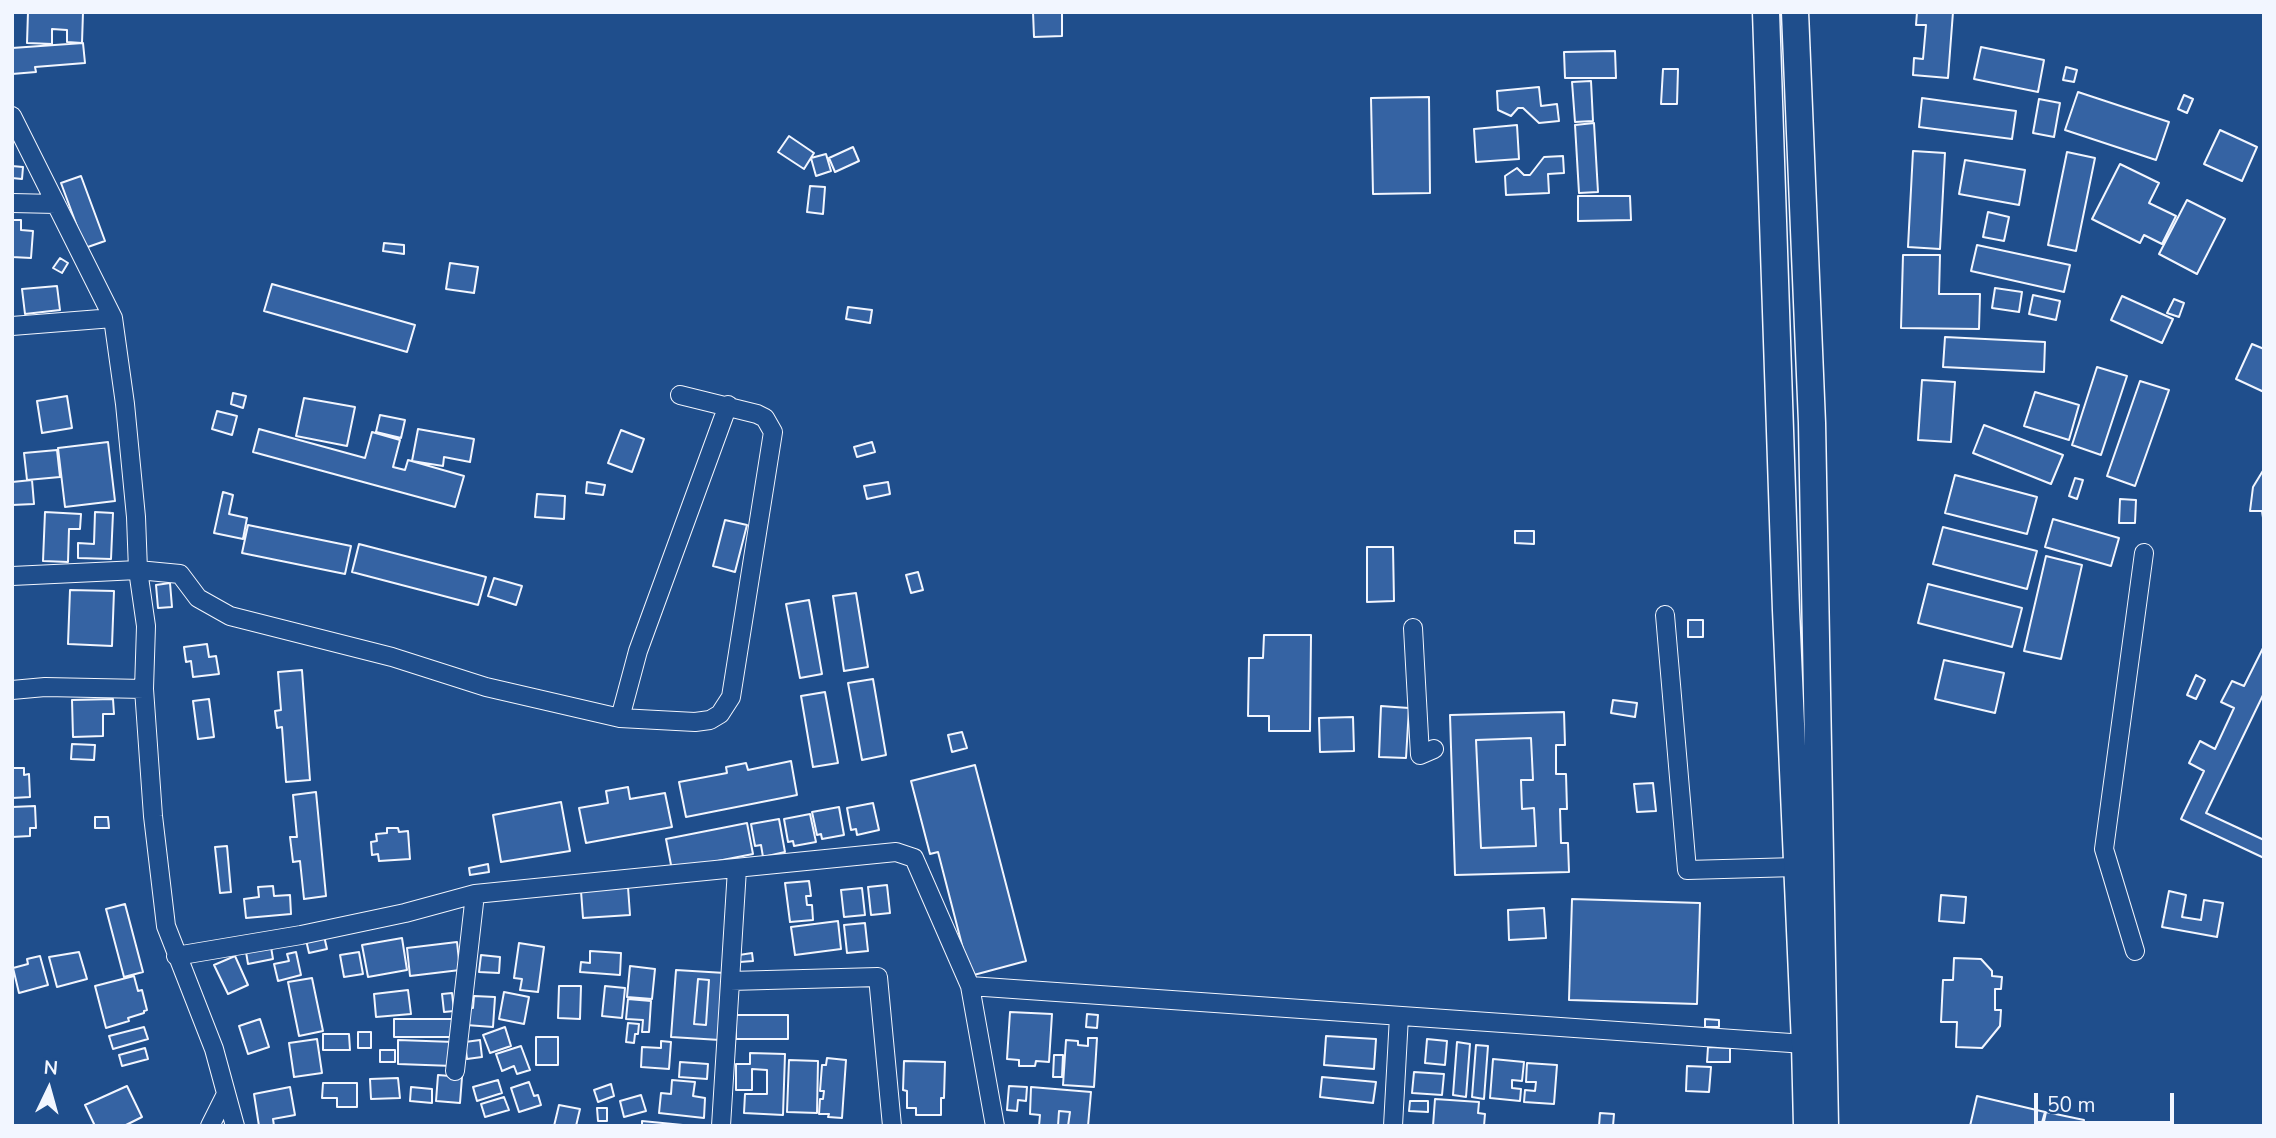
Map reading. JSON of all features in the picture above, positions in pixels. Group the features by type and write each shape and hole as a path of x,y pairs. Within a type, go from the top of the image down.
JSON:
{"main road":[{"path":"1766,12 1807,1126"},
{"path":"1795,12 1812,423 1825,1126"}],"street":[{"path":"12,116 113,318 125,404 136,517 138,570 146,626 144,689 153,816 166,926 215,1049 225,1096 235,1126"},
{"path":"12,203 56,204"},
{"path":"12,326 113,318"},
{"path":"12,576 138,570 180,574 198,598 230,616 392,657 486,687 620,718 695,722 709,720 720,714 731,697 773,432 765,418 727,405 680,394"},
{"path":"620,718 638,651 727,405"},
{"path":"2135,951 2104,849 2144,553"},
{"path":"1665,615 1687,870 1797,867"},
{"path":"1413,628 1420,755 1434,749"},
{"path":"12,690 46,687 144,689"},
{"path":"176,956 302,936 475,894 896,852 914,858 970,986 995,1126"},
{"path":"721,1126 737,869"},
{"path":"454,1070 475,894"},
{"path":"730,981 878,977 892,1126"},
{"path":"970,986 1805,1044"},
{"path":"1392,1126 1399,1016"},
{"path":"210,1126 225,1096"}],"building":[{"path":"28,12 83,12 82,43 67,42 67,30 52,29 52,44 27,43"},
{"path":"1033,12 1062,12 1062,36 1034,37"},
{"path":"1917,12 1953,12 1948,78 1913,75 1914,58 1923,59 1926,25 1916,25"},
{"path":"83,43 85,63 35,67 36,72 12,74 12,48"},
{"path":"1981,47 2044,60 2038,92 1974,79"},
{"path":"1615,51 1616,78 1565,78 1564,52"},
{"path":"2066,67 2077,70 2074,82 2063,80"},
{"path":"1663,69 1678,69 1677,104 1661,104"},
{"path":"1591,81 1593,121 1575,122 1572,82"},
{"path":"1539,87 1541,106 1557,104 1559,121 1539,123 1523,108 1518,108 1511,116 1498,110 1497,91"},
{"path":"2078,92 2169,122 2156,160 2065,130"},
{"path":"2184,95 2193,99 2187,113 2178,109"},
{"path":"1429,97 1430,193 1373,194 1371,98"},
{"path":"1922,98 2016,111 2012,139 1919,127"},
{"path":"2039,99 2060,103 2054,137 2033,133"},
{"path":"1594,123 1598,192 1579,193 1575,125"},
{"path":"1517,125 1519,159 1476,162 1474,129"},
{"path":"2220,130 2257,147 2242,181 2204,164"},
{"path":"789,136 814,153 804,169 778,152"},
{"path":"853,147 859,161 835,172 829,158"},
{"path":"1913,151 1945,153 1940,249 1908,247"},
{"path":"2067,152 2095,158 2076,251 2048,245"},
{"path":"826,154 831,171 816,176 811,158"},
{"path":"1563,156 1564,173 1548,174 1549,193 1506,195 1505,176 1517,168 1524,175 1530,175 1544,157"},
{"path":"1965,160 2025,170 2019,205 1959,194"},
{"path":"2120,164 2159,183 2149,203 2176,216 2162,244 2144,235 2140,243 2092,219"},
{"path":"12,166 23,167 22,179 12,178"},
{"path":"81,176 105,241 85,248 61,183"},
{"path":"810,186 825,187 823,214 807,212"},
{"path":"1578,196 1630,196 1631,220 1578,221"},
{"path":"2187,200 2225,219 2197,274 2159,254"},
{"path":"1988,212 2009,217 2004,241 1983,237"},
{"path":"12,220 21,220 21,230 33,231 31,258 12,257"},
{"path":"384,243 404,245 404,254 383,251"},
{"path":"1977,245 2070,265 2064,292 1971,271"},
{"path":"1903,255 1940,255 1939,294 1980,294 1979,329 1901,328"},
{"path":"60,258 68,263 62,273 53,268"},
{"path":"450,263 478,267 474,293 446,289"},
{"path":"272,284 415,325 407,352 264,311"},
{"path":"57,286 60,310 25,314 22,289"},
{"path":"1995,288 2022,292 2019,312 1992,308"},
{"path":"2033,295 2060,301 2056,320 2029,314"},
{"path":"2122,296 2173,319 2162,343 2111,320"},
{"path":"2174,299 2184,303 2179,317 2167,313"},
{"path":"848,307 872,310 870,323 846,319"},
{"path":"1945,337 2045,342 2044,372 1943,367"},
{"path":"2252,344 2264,349 2264,392 2236,379"},
{"path":"2097,367 2127,376 2101,455 2072,445"},
{"path":"1922,380 1955,382 1951,442 1918,440"},
{"path":"2140,381 2169,390 2135,486 2107,476"},
{"path":"2035,392 2079,405 2069,440 2024,426"},
{"path":"233,393 246,396 243,408 231,404"},
{"path":"67,396 72,428 42,433 37,401"},
{"path":"304,398 355,407 347,446 296,436"},
{"path":"217,411 237,416 232,435 212,429"},
{"path":"380,415 405,420 401,438 376,432"},
{"path":"1984,425 2063,455 2051,484 1973,453"},
{"path":"259,429 365,458 372,432 400,440 393,467 405,470 408,460 464,476 455,507 253,452"},
{"path":"418,429 474,439 470,462 444,457 443,466 412,461"},
{"path":"621,430 644,439 632,472 608,463"},
{"path":"108,442 115,501 65,507 58,448"},
{"path":"872,442 875,452 857,457 854,447"},
{"path":"57,450 60,477 27,480 24,453"},
{"path":"2264,469 2264,524 2262,511 2250,511 2253,487"},
{"path":"1955,475 2037,497 2027,534 1945,513"},
{"path":"2075,478 2083,480 2077,499 2069,496"},
{"path":"32,480 34,504 12,505 12,482"},
{"path":"587,482 605,485 603,495 586,493"},
{"path":"888,482 890,494 867,499 864,486"},
{"path":"223,492 233,495 229,514 247,518 243,539 214,533"},
{"path":"537,494 565,496 564,519 535,517"},
{"path":"2120,499 2136,500 2135,523 2119,523"},
{"path":"45,512 81,514 80,529 69,529 68,562 43,561"},
{"path":"95,512 113,513 111,559 78,558 78,543 94,544"},
{"path":"2053,519 2119,538 2111,566 2045,547"},
{"path":"725,520 747,525 735,572 713,566"},
{"path":"248,525 351,546 345,574 242,553"},
{"path":"1943,527 2037,551 2027,589 1933,564"},
{"path":"1515,531 1534,531 1534,544 1515,543"},
{"path":"359,544 486,577 478,605 352,572"},
{"path":"1367,547 1393,547 1394,601 1367,602"},
{"path":"2046,556 2082,565 2061,659 2024,651"},
{"path":"918,572 923,590 911,593 906,575"},
{"path":"494,578 522,586 516,605 488,596"},
{"path":"170,583 172,607 158,608 156,585"},
{"path":"1928,584 2022,608 2012,647 1918,623"},
{"path":"70,590 114,591 112,646 68,644"},
{"path":"856,593 868,667 844,671 833,596"},
{"path":"809,600 822,674 800,678 786,604"},
{"path":"1688,620 1703,620 1703,637 1688,637"},
{"path":"1264,635 1311,635 1310,731 1269,731 1269,716 1248,716 1249,658 1263,658"},
{"path":"207,644 209,657 216,656 219,674 193,677 191,661 186,662 184,647"},
{"path":"2264,646 2264,693 2206,813 2264,840 2264,858 2181,819 2204,771 2189,763 2200,741 2215,749 2234,708 2221,702 2232,681 2244,686"},
{"path":"1944,660 2004,673 1995,713 1935,699"},
{"path":"302,670 310,780 286,782 282,727 277,728 275,711 281,710 278,672"},
{"path":"2196,675 2205,680 2196,699 2187,695"},
{"path":"873,679 886,755 862,760 848,683"},
{"path":"825,692 838,763 813,767 801,696"},
{"path":"113,699 114,714 103,714 103,736 73,737 72,700"},
{"path":"209,699 214,737 198,739 193,701"},
{"path":"1613,700 1637,703 1635,717 1611,713"},
{"path":"1381,706 1409,708 1406,758 1379,757"},
{"path":"1564,712 1565,745 1556,745 1556,774 1566,774 1567,809 1560,809 1561,843 1568,843 1569,872 1455,875 1450,715","holes":["1531,738 1533,780 1521,780 1522,809 1534,808 1536,846 1481,848 1476,740"]},
{"path":"1353,717 1354,751 1320,752 1319,718"},
{"path":"962,732 967,748 952,752 948,735"},
{"path":"1531,738 1533,780 1521,780 1522,809 1534,808 1536,846 1481,848 1476,740"},
{"path":"72,744 95,745 94,760 71,759"},
{"path":"791,761 797,795 686,817 679,782 727,773 726,767 746,763 748,770"},
{"path":"975,765 1026,961 970,976 938,852 930,854 911,781"},
{"path":"12,768 24,768 24,775 29,774 30,797 12,798"},
{"path":"1653,783 1656,811 1637,812 1634,784"},
{"path":"628,787 630,799 665,793 672,827 586,843 579,808 608,803 606,791"},
{"path":"316,792 326,896 304,899 300,861 293,862 290,837 297,837 293,795"},
{"path":"561,802 570,851 501,862 493,815"},
{"path":"873,803 879,830 857,835 856,829 851,830 847,808"},
{"path":"35,806 36,828 30,828 30,836 12,837 12,807"},
{"path":"839,807 844,835 822,839 821,834 817,835 812,812"},
{"path":"810,814 816,842 794,846 793,841 788,842 784,819"},
{"path":"95,817 108,817 109,828 95,828"},
{"path":"779,819 785,852 763,857 761,845 755,846 751,824"},
{"path":"747,823 753,854 672,870 666,839"},
{"path":"387,828 398,828 399,832 408,831 410,859 379,861 378,854 372,855 371,842 377,841 376,834 387,833"},
{"path":"227,846 231,892 220,893 215,847"},
{"path":"488,864 489,872 470,875 469,868"},
{"path":"809,881 811,896 806,896 807,905 812,905 813,920 790,922 785,883"},
{"path":"887,885 890,913 871,915 868,887"},
{"path":"273,886 274,896 290,895 291,914 246,918 244,899 259,897 258,887"},
{"path":"628,887 630,915 583,918 581,891"},
{"path":"862,888 865,915 844,917 841,890"},
{"path":"2169,891 2186,895 2182,917 2201,920 2204,900 2223,903 2217,937 2162,927"},
{"path":"1941,895 1966,897 1964,923 1939,921"},
{"path":"1572,899 1700,903 1697,1004 1569,1000"},
{"path":"125,904 143,972 124,977 106,909"},
{"path":"1544,908 1546,938 1509,940 1508,910"},
{"path":"838,921 841,949 795,955 791,927"},
{"path":"865,923 868,951 847,953 844,925"},
{"path":"324,936 327,949 309,953 306,940"},
{"path":"402,938 407,970 368,977 362,945"},
{"path":"457,942 460,970 410,976 407,948"},
{"path":"519,943 544,947 538,992 520,990 522,979 514,978"},
{"path":"271,947 273,959 248,964 246,952"},
{"path":"590,951 621,953 620,975 580,972 581,962 590,963"},
{"path":"79,952 87,979 57,987 49,957"},
{"path":"296,952 301,975 278,981 274,964 289,961 287,954"},
{"path":"359,952 363,974 344,977 340,955"},
{"path":"752,953 753,961 740,962 739,955"},
{"path":"481,955 500,957 499,973 479,972"},
{"path":"40,956 48,985 19,993 13,968 28,964 27,959"},
{"path":"235,956 248,985 228,994 214,965"},
{"path":"1954,958 1981,959 1992,971 1992,976 2002,977 2001,989 1995,989 1995,1010 2001,1010 2000,1026 1982,1048 1956,1047 1957,1022 1941,1022 1943,980 1953,980"},
{"path":"630,966 655,969 652,999 627,997"},
{"path":"676,970 725,973 720,1040 671,1037","holes":["698,979 709,980 706,1025 694,1024"]},
{"path":"134,976 138,991 142,990 147,1010 128,1018 129,1021 106,1028 95,986"},
{"path":"312,978 323,1031 299,1036 288,982"},
{"path":"698,979 709,980 706,1025 694,1024"},
{"path":"559,986 581,986 580,1019 558,1018"},
{"path":"605,986 625,988 622,1018 602,1016"},
{"path":"408,990 411,1014 376,1017 374,994"},
{"path":"504,992 529,997 524,1024 499,1019"},
{"path":"452,993 454,1011 444,1012 442,994"},
{"path":"474,996 495,997 493,1027 466,1025 467,1008 473,1008"},
{"path":"628,999 651,1001 649,1032 642,1032 643,1020 626,1019"},
{"path":"1010,1012 1052,1014 1049,1062 1036,1061 1035,1066 1019,1066 1019,1060 1007,1059"},
{"path":"1087,1014 1098,1015 1097,1028 1086,1027"},
{"path":"736,1015 788,1015 788,1039 736,1039"},
{"path":"260,1019 269,1047 248,1054 239,1026"},
{"path":"394,1019 452,1019 452,1037 394,1037"},
{"path":"1705,1019 1719,1020 1719,1027 1705,1027"},
{"path":"628,1023 639,1024 634,1043 626,1042"},
{"path":"144,1027 148,1039 113,1049 109,1036"},
{"path":"505,1027 511,1046 490,1053 483,1035"},
{"path":"358,1032 371,1032 371,1048 358,1048"},
{"path":"323,1034 349,1034 350,1050 323,1050"},
{"path":"1326,1036 1376,1039 1374,1069 1324,1065"},
{"path":"536,1037 558,1037 558,1065 536,1065"},
{"path":"1088,1038 1097,1038 1094,1087 1063,1085 1066,1040 1078,1041 1078,1045 1088,1046"},
{"path":"317,1039 322,1073 294,1077 289,1043"},
{"path":"1427,1039 1447,1041 1445,1065 1425,1063"},
{"path":"398,1040 454,1042 453,1066 398,1064"},
{"path":"480,1040 482,1057 467,1059 465,1042"},
{"path":"661,1041 671,1042 669,1069 641,1067 642,1047 661,1048"},
{"path":"1457,1042 1470,1044 1466,1097 1453,1095"},
{"path":"1476,1045 1488,1046 1484,1099 1472,1097"},
{"path":"521,1046 530,1070 517,1074 514,1066 502,1071 496,1054"},
{"path":"1708,1047 1730,1048 1730,1062 1707,1062"},
{"path":"145,1048 148,1059 122,1066 119,1055"},
{"path":"380,1050 395,1050 395,1062 380,1062"},
{"path":"750,1053 785,1054 783,1115 744,1113 745,1094 767,1094 767,1070 752,1069 752,1090 736,1090 736,1064 750,1064"},
{"path":"1054,1055 1063,1055 1062,1077 1053,1077"},
{"path":"827,1058 846,1060 842,1118 819,1114 820,1099 823,1099 824,1091 820,1091 822,1065 826,1065"},
{"path":"1493,1059 1524,1062 1522,1081 1512,1080 1512,1088 1521,1089 1520,1101 1490,1098"},
{"path":"789,1060 818,1061 817,1113 787,1112"},
{"path":"904,1061 945,1062 941,1115 916,1115 916,1108 907,1108 907,1091 903,1090"},
{"path":"680,1062 708,1064 707,1079 679,1077"},
{"path":"1527,1063 1557,1065 1554,1104 1524,1102 1525,1090 1535,1091 1536,1082 1526,1082"},
{"path":"1687,1066 1711,1067 1709,1092 1686,1091"},
{"path":"1414,1072 1444,1074 1442,1095 1412,1093"},
{"path":"438,1075 462,1077 460,1103 436,1101"},
{"path":"1322,1077 1376,1082 1373,1103 1320,1097"},
{"path":"398,1078 400,1098 371,1099 370,1079"},
{"path":"498,1080 502,1093 477,1101 473,1087"},
{"path":"672,1080 695,1082 693,1096 705,1098 704,1118 659,1113 661,1093 671,1094"},
{"path":"529,1082 541,1105 519,1112 511,1088"},
{"path":"323,1083 357,1083 357,1107 337,1107 337,1098 322,1098"},
{"path":"611,1084 614,1096 598,1102 594,1090"},
{"path":"127,1086 142,1117 124,1126 95,1126 85,1105"},
{"path":"1009,1086 1027,1087 1026,1101 1018,1100 1017,1111 1007,1110"},
{"path":"290,1087 295,1115 273,1119 274,1126 259,1126 254,1094"},
{"path":"411,1087 432,1089 432,1103 410,1101"},
{"path":"1031,1087 1091,1092 1088,1126 1068,1126 1070,1112 1059,1111 1058,1126 1039,1126 1040,1115 1030,1114"},
{"path":"641,1095 646,1111 624,1117 620,1101"},
{"path":"1977,1096 2045,1112 2041,1126 1970,1126"},
{"path":"504,1097 509,1110 485,1117 481,1104"},
{"path":"1435,1099 1479,1102 1478,1113 1485,1114 1484,1126 1433,1126"},
{"path":"1410,1101 1428,1101 1428,1112 1409,1111"},
{"path":"559,1105 580,1109 576,1126 554,1126"},
{"path":"597,1108 607,1108 607,1121 598,1121"},
{"path":"1059,1111 1070,1112 1068,1126 1058,1126"},
{"path":"2046,1112 2084,1120 2083,1126 2043,1126"},
{"path":"1600,1113 1614,1114 1613,1126 1599,1126"},
{"path":"642,1121 693,1126 642,1126"}]}
